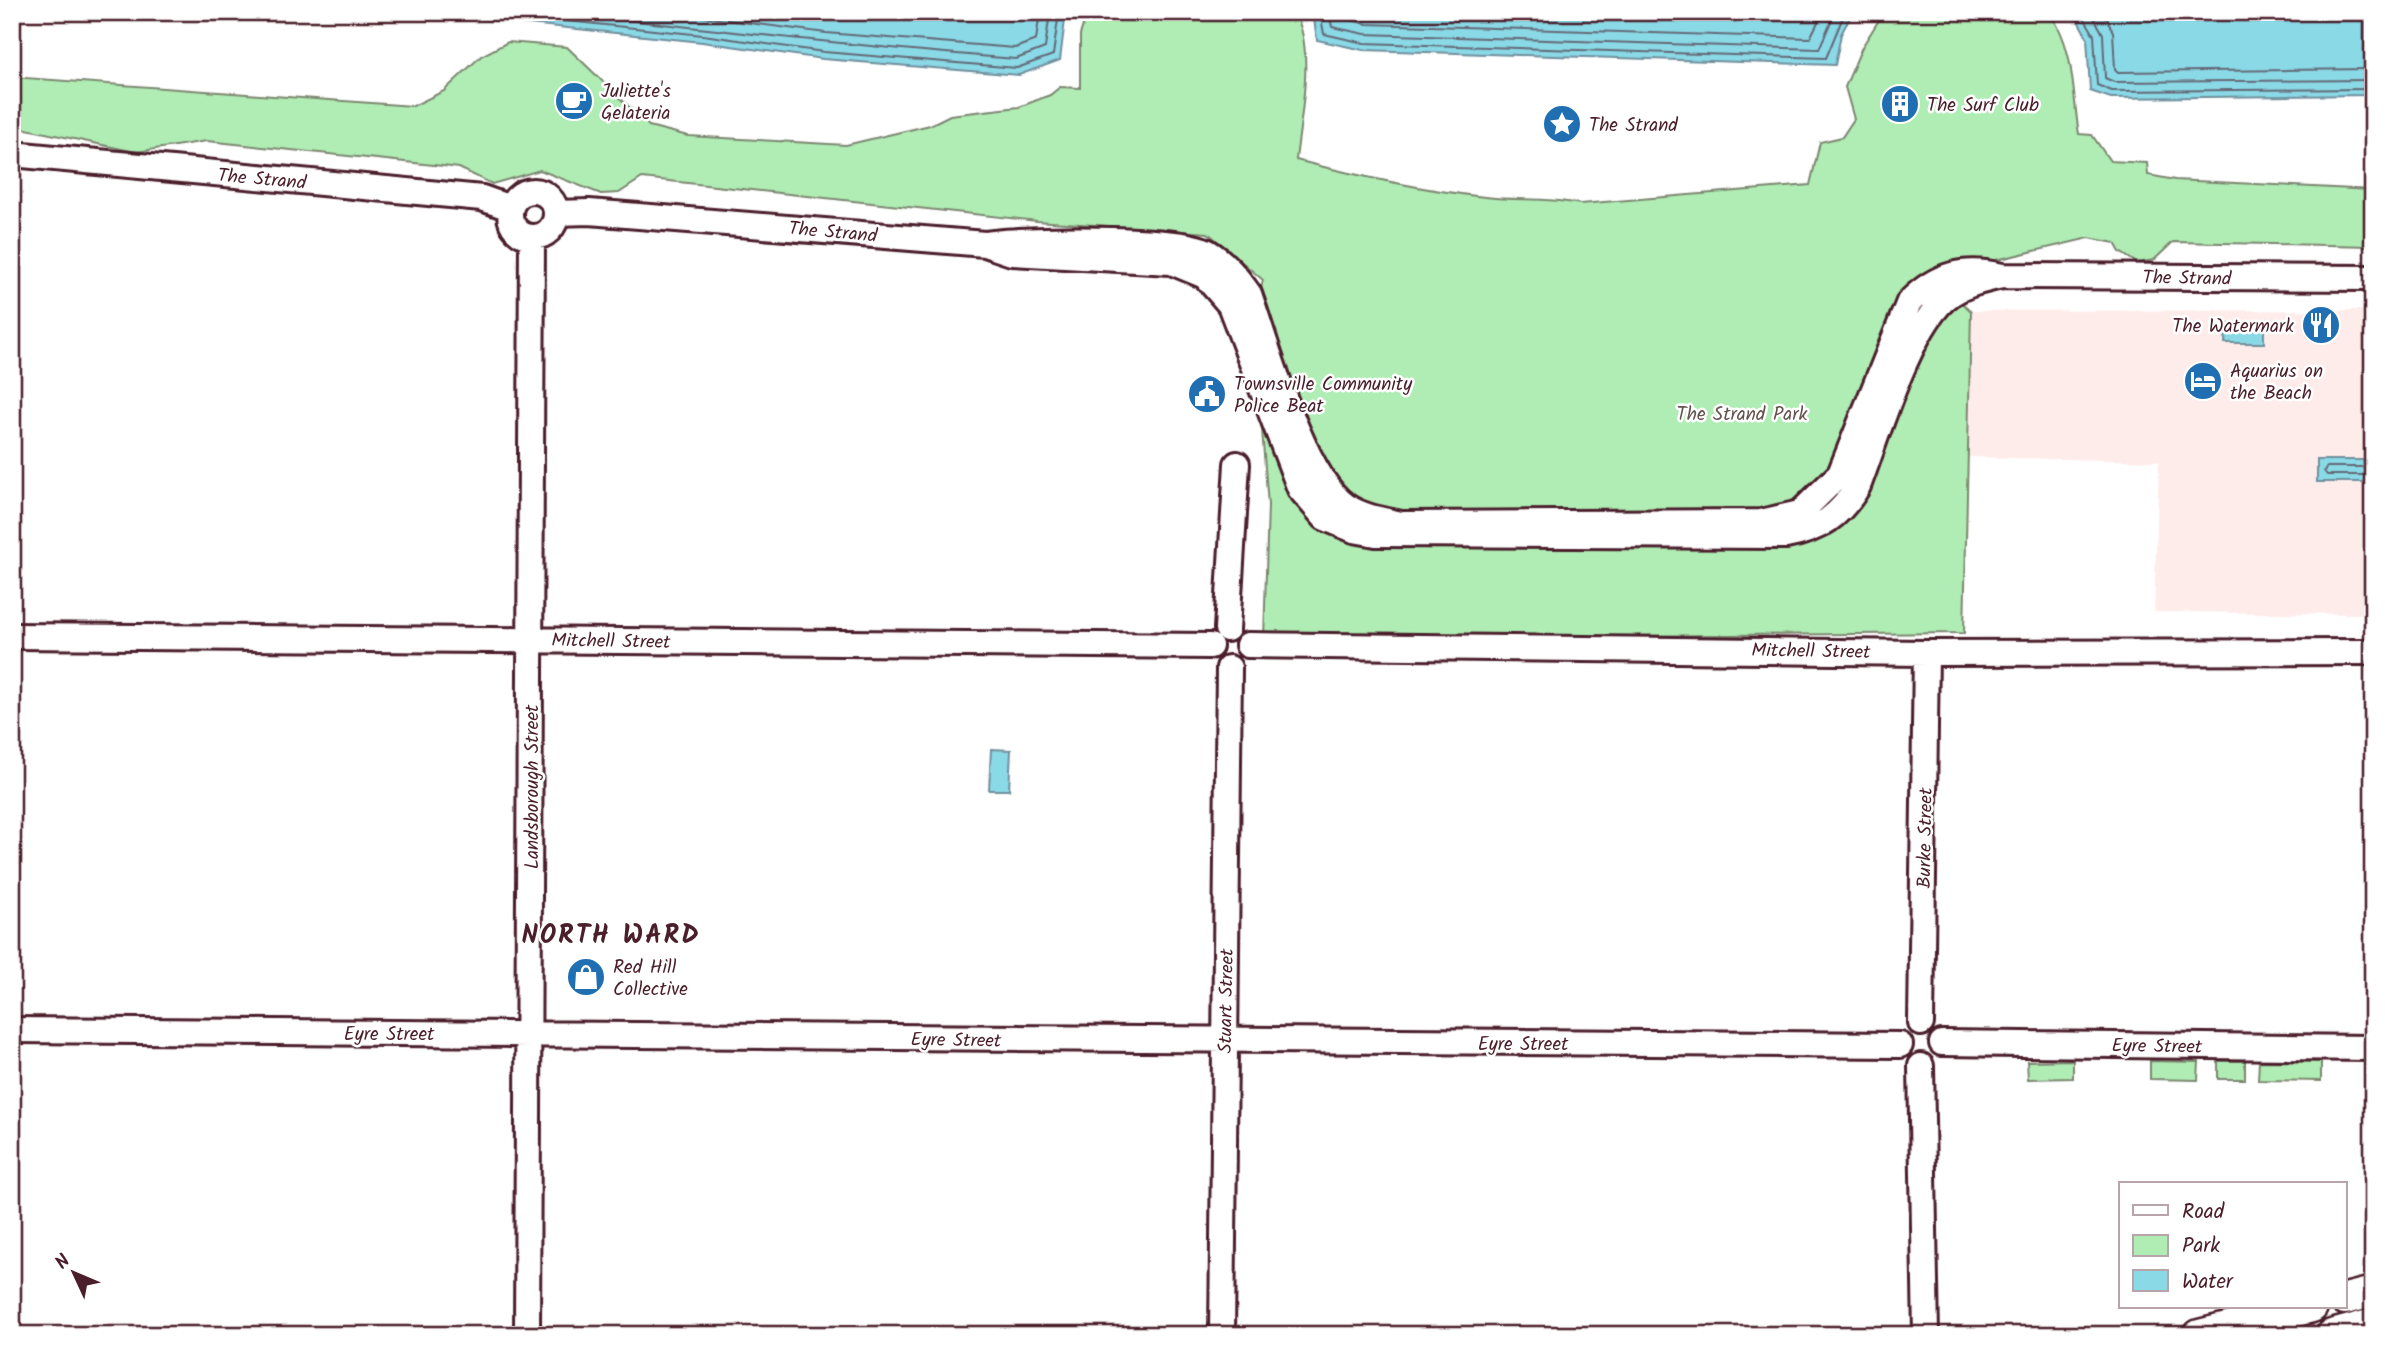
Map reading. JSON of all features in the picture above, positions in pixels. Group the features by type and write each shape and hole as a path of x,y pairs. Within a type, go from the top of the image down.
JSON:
{"main road":[{"path":"2346,1299 2373,1292"},
{"path":"2199,1335 2308,1308"},
{"path":"2332,1335 2373,1324"}],"street":[{"name":"The Strand","path":"12,154 482,198 510,208"},
{"path":"534,191 549,197 556,213 551,229 532,238 514,229 509,220 510,208 518,195 534,191"},
{"name":"The Strand","path":"556,213 589,212 985,244 1012,253 1171,262 1205,276 1230,305 1300,489 1325,518 1354,530 1376,534 1786,536 1818,529 1847,504 1858,486 1925,319 1950,295 1965,286 2002,276 2373,278"},
{"name":"Landsborough Street","path":"527,1335 532,238"},
{"path":"1219,637 1238,631 1248,645 1244,661 1229,668 1216,663 1237,464"},
{"name":"Mitchell Street","path":"12,636 532,639 1219,637"},
{"name":"Mitchell Street","path":"1248,645 1926,653 2373,652"},
{"name":"Burke Street","path":"1921,1023 1926,653"},
{"name":"Stuart Street","path":"1222,1335 1229,668"},
{"path":"1921,1023 1933,1027 1942,1043 1934,1061 1921,1066 1904,1057 1900,1045 1909,1027 1921,1023"},
{"name":"Eyre Street","path":"12,1030 1224,1042 1900,1045"},
{"name":"Eyre Street","path":"1942,1043 2373,1048"},
{"path":"1921,1066 1926,1335"}],"shaded area":[{"path":"2373,310 2373,614 2154,612 2159,461 1968,457 1971,311"}],"green space":[{"name":"The Strand Park","path":"1087,12 1294,12 1301,27 1305,64 1296,160 1437,191 1580,204 1810,185 1820,142 1842,137 1854,119 1845,87 1862,47 1884,12 2049,12 2064,40 2068,55 2079,134 2092,135 2110,161 2147,163 2148,175 2175,180 2373,190 2373,246 2173,242 2154,260 2137,263 2120,252 2115,243 2089,238 1992,261 1961,262 1932,276 1971,311 1964,633 1264,639 1268,505 1253,318 1263,280 1208,233 1037,221 642,178 619,193 601,194 540,170 492,184 459,168 443,166 207,141 136,152 12,126 12,77 413,106 444,91 481,56 508,42 567,47 649,126 688,136 846,145 930,125 950,115 1019,107 1050,95 1060,87 1080,88 1080,35"},
{"path":"2073,1060 2073,1078 2028,1079 2027,1061"},
{"path":"2150,1061 2199,1062 2198,1080 2150,1079"},
{"path":"2218,1061 2245,1061 2245,1079 2218,1079"},
{"path":"2259,1061 2321,1062 2321,1081 2258,1080"}],"water":[{"path":"414,12 1066,12 1060,60 1019,75 823,59 702,42"},
{"path":"1313,12 1853,12 1841,34 1835,65 1363,50 1317,40"},
{"path":"2073,12 2373,12 2373,95 2111,98 2090,91 2087,37"},
{"path":"2226,324 2264,324 2264,343 2225,343"},
{"path":"2317,460 2373,460 2373,482 2317,482"},
{"path":"991,749 1011,750 1009,790 989,790"}],"place":[{"name":"Juliette's Gelateria","path":"574,101"},
{"name":"The Surf Club","path":"1900,104"},
{"name":"The Strand","path":"1562,124"},
{"name":"The Watermark","path":"2321,325"},
{"name":"Aquarius on the Beach","path":"2203,381"},
{"name":"Townsville Community Police Beat","path":"1207,394"},
{"name":"Red Hill Collective","path":"586,977"}],"district":[{"name":"NORTH WARD","path":"611,934"}]}
